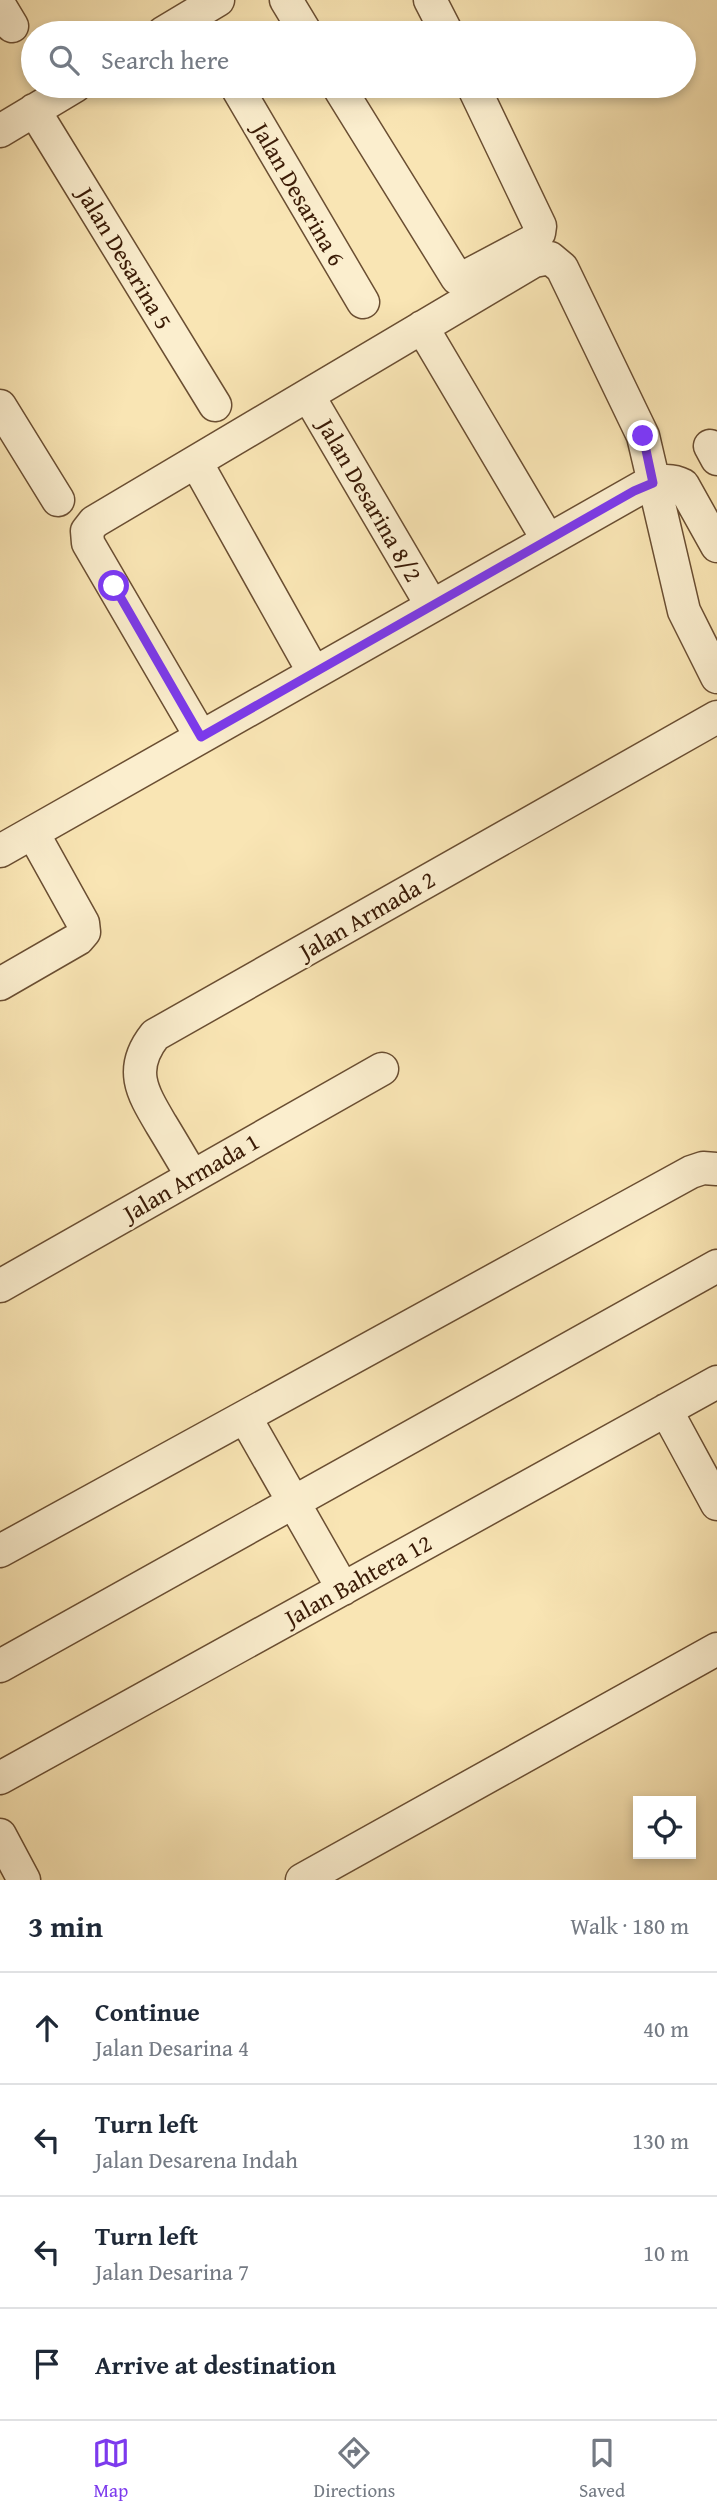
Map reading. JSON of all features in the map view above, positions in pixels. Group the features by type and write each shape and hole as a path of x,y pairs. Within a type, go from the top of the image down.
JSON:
{"street":[{"path":"286,0 299,21"},
{"path":"430,0 441,21"},
{"path":"0,131 54,98"},
{"name":"Jalan Desarina 6","path":"243,98 363,302"},
{"path":"345,98 457,278 463,278 533,241 545,245"},
{"path":"479,98 539,220 545,245 562,268 643,436 684,611 717,677"},
{"name":"Jalan Desarina 5","path":"34,110 215,405"},
{"path":"201,737 89,543 87,531 94,522 534,261 545,245"},
{"path":"422,327 548,540"},
{"name":"Jalan Desarina 8/2","path":"309,395 432,606"},
{"path":"0,405 58,500"},
{"path":"196,462 314,673"},
{"path":"0,851 634,491 653,483 675,481 684,485 717,546"},
{"name":"Jalan Armada 2","path":"192,1176 144,1094 139,1078 140,1060 155,1035 717,717"},
{"path":"0,984 78,939 84,932 83,923 33,833"},
{"name":"Jalan Armada 1","path":"0,1286 382,1069"},
{"path":"0,1551 691,1172 704,1168 717,1169"},
{"path":"0,1666 717,1266"},
{"name":"Jalan Bahtera 12","path":"0,1778 717,1382"},
{"path":"666,1410 717,1504"},
{"path":"245,1417 342,1588"},
{"path":"302,1880 717,1649"},
{"path":"0,1835 24,1880"}],"route":[{"path":"114,586 201,737 634,491 653,483 643,436"}]}
